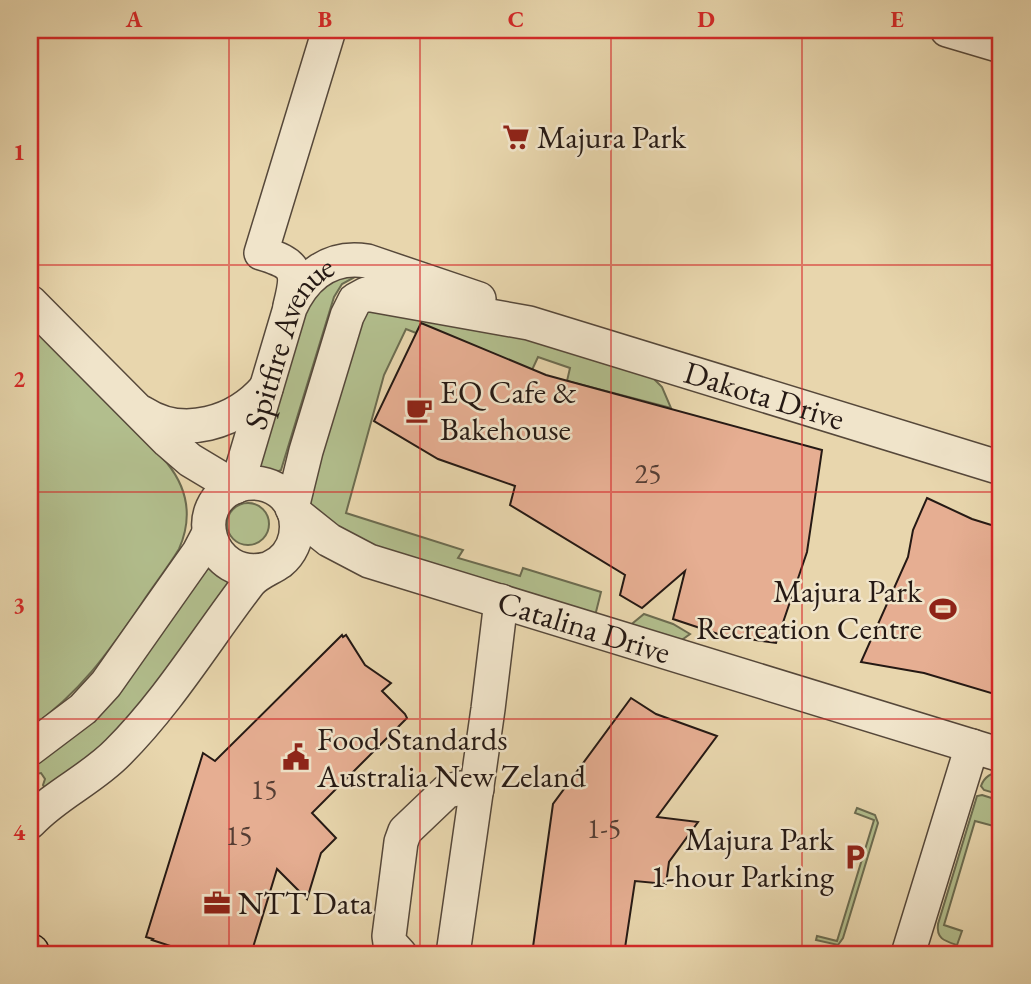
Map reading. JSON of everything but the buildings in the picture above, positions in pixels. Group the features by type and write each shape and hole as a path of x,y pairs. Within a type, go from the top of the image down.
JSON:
{"street":[{"path":"287,315 295,284 293,269 284,260 261,253 330,30"},
{"name":"Spitfire Avenue","path":"236,486 287,315 296,296 316,271 330,263 355,260 374,263 444,285 528,323"},
{"name":"Spitfire Avenue","path":"293,510 306,451 347,316 359,297 366,294 528,323"},
{"path":"30,302 168,442 190,460 236,486"},
{"name":"Dakota Drive","path":"528,323 1001,468"},
{"path":"136,408 162,423 198,426 237,411 266,388"},
{"path":"168,442 190,476 217,553 233,566 246,571 269,568"},
{"path":"30,750 83,709 106,684 199,552 209,530 216,503 236,486 255,483 272,487 286,498 293,510 297,526 292,547 284,558 249,583 161,704 134,736 110,760 50,803 30,822"},
{"name":"Catalina Drive","path":"293,510 329,540 369,561 979,748"},
{"name":"Catalina Drive","path":"269,568 306,561 369,561"},
{"path":"453,954 501,601"},
{"path":"909,949 931,929 979,748"},
{"path":"400,954 390,943 389,936 404,834 447,791 477,789"}],"green space":[{"path":"354,271 355,277 342,284 334,297 281,470 277,472 257,466 299,319 323,286"},
{"path":"367,311 464,321 650,375 662,387 671,408 567,381 570,368 538,357 532,370 421,324 416,333 406,329 384,375 346,513 463,550 458,558 520,576 523,568 601,592 595,616 344,538 307,504 356,326"},
{"path":"30,325 167,463 184,493 187,515 179,549 117,639 64,701 30,728"},
{"path":"248,503 263,509 269,524 263,539 248,545 233,539 227,524 233,509"},
{"path":"209,568 229,583 158,687 114,739 47,791 41,773 36,774 31,768 83,729 205,569"},
{"path":"644,614 673,624 690,634 679,642 628,627"},
{"path":"1001,772 1001,795 984,790 981,786 986,778"},
{"path":"977,796 1001,801 1001,828 975,821 944,925 962,931 957,945 940,936 938,924"},
{"path":"857,808 875,815 878,823 843,938 838,945 816,940 817,936 837,941 874,820 855,813"}],"place":[{"name":"Majura Park","path":"516,137"},
{"name":"EQ Cafe & Bakehouse","path":"419,410"},
{"name":"Majura Park Recreation Centre","path":"943,609"},
{"name":"Food Standards Australia New Zeland","path":"296,757"},
{"name":"Majura Park 1-hour Parking","path":"855,857"},
{"name":"NTT Data","path":"217,903"}]}
